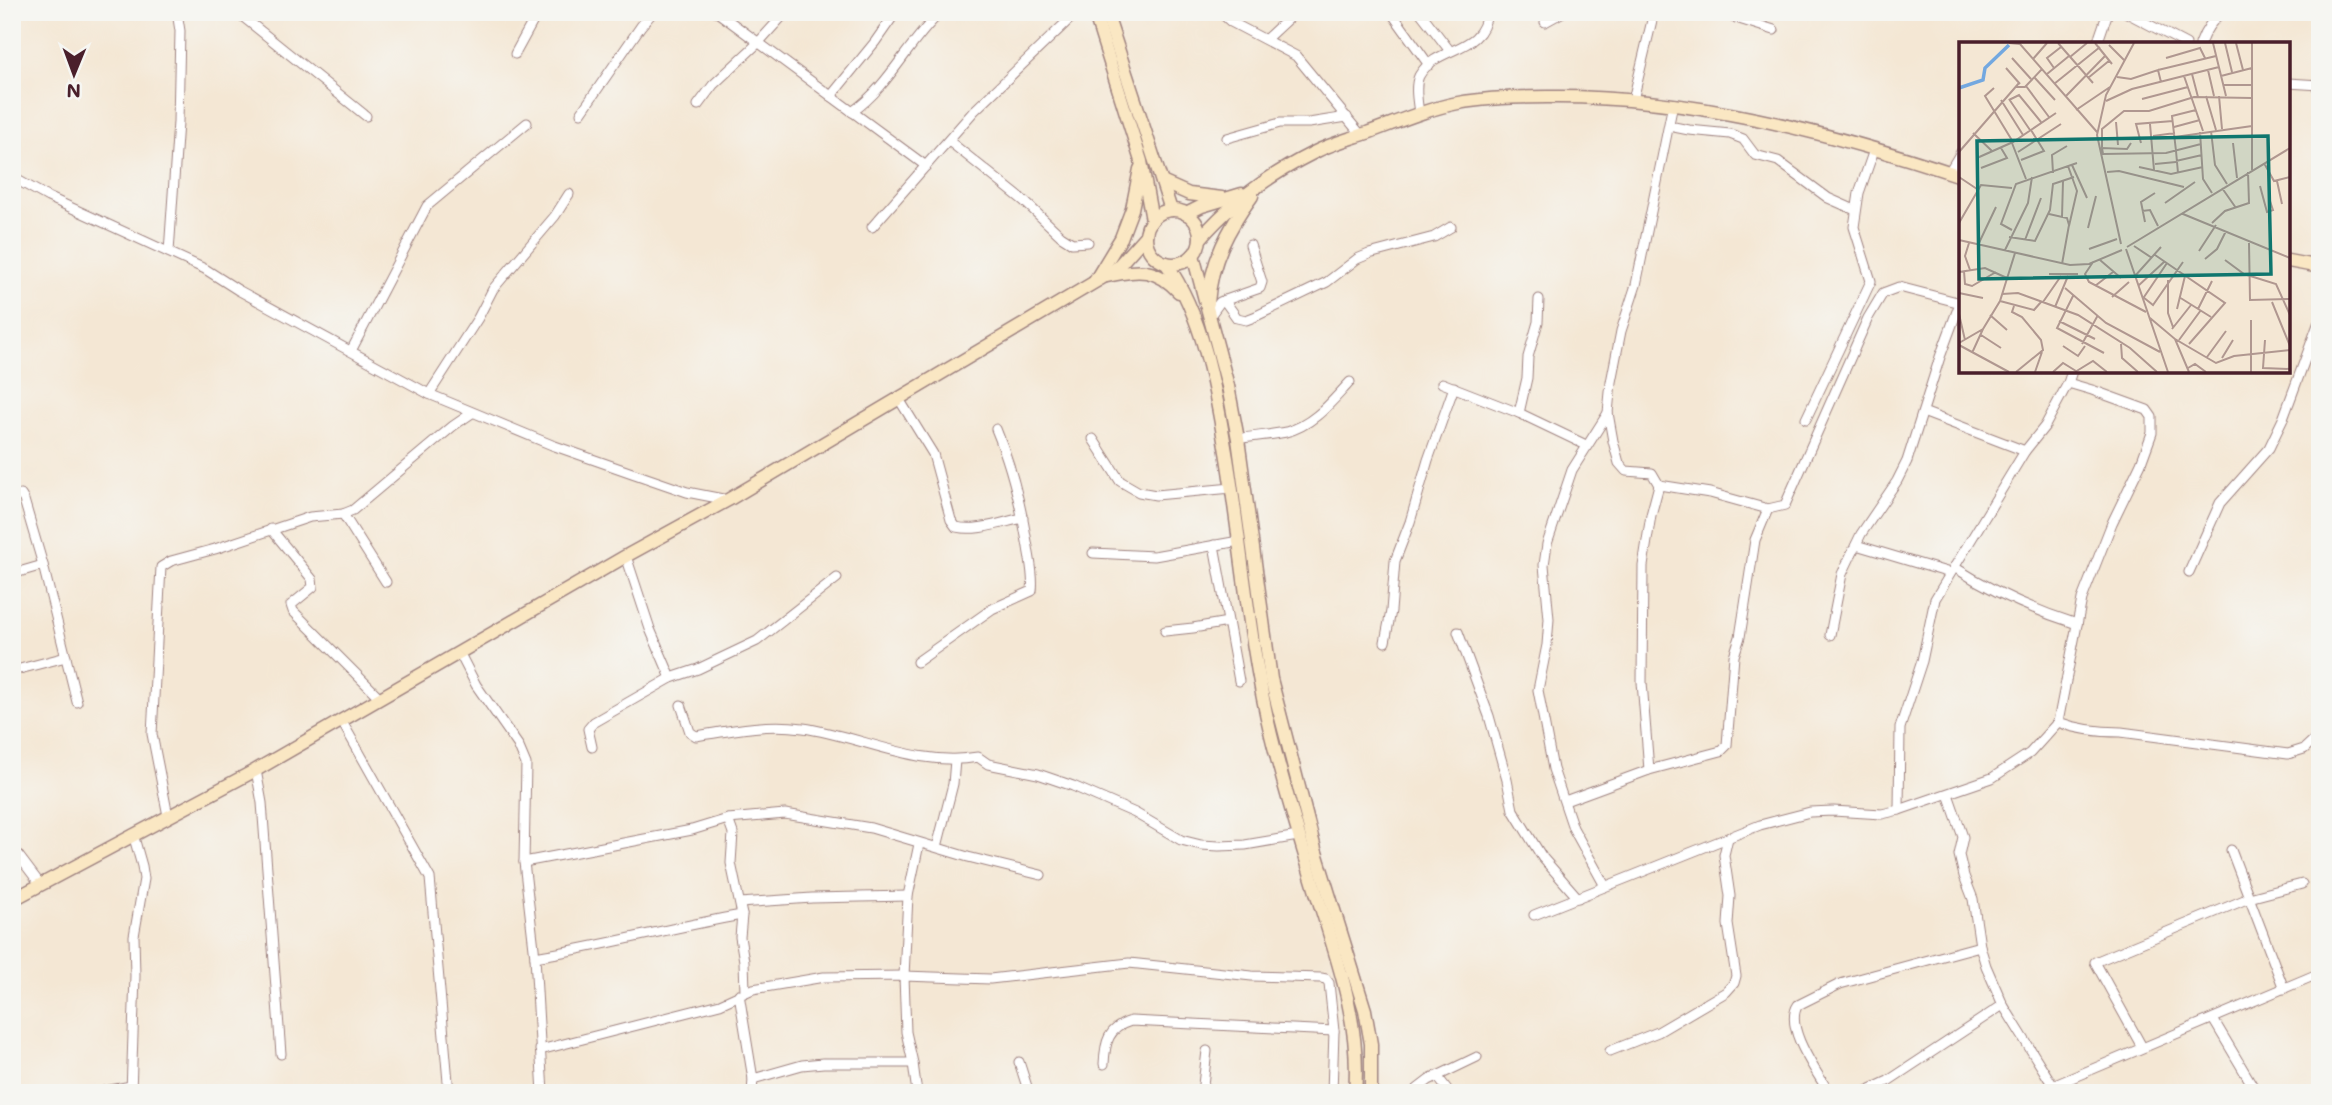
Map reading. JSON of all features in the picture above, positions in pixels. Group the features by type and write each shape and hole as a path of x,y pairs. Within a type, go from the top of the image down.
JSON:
{"main road":[{"path":"1094,12 1141,162 1152,220"},
{"path":"1106,12 1171,210"},
{"path":"1109,274 1163,262 1183,262 1193,255 1200,239 1219,218 1254,188 1313,152 1456,103 1568,96 1673,104 1762,120 1955,174"},
{"path":"1093,284 1121,238 1141,162"},
{"path":"1162,182 1189,194 1226,199"},
{"path":"1186,214 1254,188"},
{"path":"1208,314 1212,270 1218,251 1254,188"},
{"path":"12,900 256,770 728,500 1093,284 1109,274 1146,235 1152,220 1158,214 1171,210 1186,214 1198,227 1200,239"},
{"path":"1146,235 1147,247 1179,282 1204,351 1218,406 1258,671 1271,734 1298,836 1349,1002 1356,1047 1355,1093"},
{"path":"1193,255 1228,386 1238,439 1272,679 1315,849 1365,1010 1371,1044 1371,1093"},
{"path":"2290,261 2320,267"},
{"path":"1109,274 1137,271 1156,274 1167,280 1189,306"}],"street":[{"path":"169,252 178,122 180,32 177,12"},
{"path":"237,12 366,116"},
{"path":"516,54 538,12"},
{"path":"581,113 640,26 653,12"},
{"path":"717,12 926,166"},
{"path":"698,105 786,12"},
{"path":"831,96 896,12"},
{"path":"852,112 867,102 925,27 941,12"},
{"path":"872,227 974,111 1077,12"},
{"path":"1220,12 1231,22 1296,56 1361,135"},
{"path":"1266,39 1295,12"},
{"path":"1391,12 1429,65"},
{"path":"1420,12 1450,51"},
{"path":"1419,114 1419,77 1429,65 1450,51 1467,45 1481,33 1487,12"},
{"path":"1545,22 1563,12"},
{"path":"1638,12 1653,16 1670,12"},
{"path":"1717,12 1773,30"},
{"path":"2098,42 2108,12"},
{"path":"2125,12 2182,42"},
{"path":"2201,42 2214,19 2222,12"},
{"path":"1633,100 1653,16"},
{"path":"2290,83 2320,85"},
{"path":"1605,886 1573,828 1553,769 1538,690 1549,619 1544,565 1555,517 1572,470 1586,445 1595,439 1608,413 1621,331 1636,285 1673,104"},
{"path":"1227,138 1280,123 1309,123 1347,117"},
{"path":"351,352 427,206 527,123"},
{"path":"1670,126 1730,134 1743,139 1755,155 1778,160 1828,198 1855,209"},
{"path":"950,141 1024,201 1061,236 1072,243 1088,242"},
{"path":"1806,419 1871,281 1854,227 1859,193 1874,150"},
{"path":"12,177 48,197 205,270 429,394 552,445 687,492 728,500"},
{"path":"429,394 478,318 493,289 555,216 569,194"},
{"path":"1224,300 1237,318 1246,320 1327,282 1356,259 1434,237 1451,227"},
{"path":"1208,314 1224,300 1260,288 1262,282 1250,245"},
{"path":"1659,485 1710,493 1768,509 1785,505 1868,318 1883,293 1899,287 1959,302"},
{"path":"1519,413 1527,378 1528,357 1538,321 1538,299"},
{"path":"1830,635 1842,574 1856,545 1907,461 1940,357 1959,308"},
{"path":"2189,572 2221,503 2269,448 2283,419 2320,319"},
{"path":"1899,810 1900,728 1922,661 1935,599 2025,451 2045,426 2071,373"},
{"path":"1238,439 1287,432 1302,426 1326,408 1350,382"},
{"path":"1442,383 1519,413 1586,445"},
{"path":"1534,915 1760,825 1810,812 1882,814 1899,810 1992,778 2030,753 2058,722 2082,599 2112,523 2141,463 2153,424 2147,410 2068,383"},
{"path":"1385,642 1391,611 1395,561 1454,387"},
{"path":"900,399 933,454 951,520 956,527 976,528 1023,518"},
{"path":"1923,412 2025,451"},
{"path":"168,816 152,734 162,567 171,561 310,517 343,514 364,502 472,413"},
{"path":"1608,413 1619,463 1626,471 1652,474 1659,485 1643,566 1642,682 1649,770"},
{"path":"917,662 992,609 1032,591 1032,571 1023,518 1010,466 996,429"},
{"path":"1093,439 1120,481 1139,492 1156,495 1232,488"},
{"path":"12,497 21,495 24,500 77,702"},
{"path":"1565,801 1649,770 1721,751 1727,745 1734,656 1740,637 1755,540 1768,509"},
{"path":"343,514 386,582"},
{"path":"271,530 312,579 313,587 292,605 293,611 380,698"},
{"path":"1093,553 1154,556 1239,541"},
{"path":"1214,545 1239,681"},
{"path":"1856,545 1952,570 2018,603 2077,624"},
{"path":"626,556 650,629 671,678"},
{"path":"12,574 43,565"},
{"path":"592,747 588,735 590,726 671,678 698,669 757,642 837,578"},
{"path":"1165,631 1228,622"},
{"path":"1458,632 1489,716 1513,810 1536,850 1578,898"},
{"path":"459,652 476,685 524,755 526,764 524,862 535,957 543,1093"},
{"path":"12,671 66,657"},
{"path":"681,705 690,732 696,736 741,728 783,726 804,728 894,750 955,760 978,757 988,764 1038,774 1098,796 1135,813 1181,840 1201,845 1245,845 1298,836"},
{"path":"341,720 430,878 449,1093"},
{"path":"2058,722 2099,732 2121,732 2288,754 2304,749 2320,734"},
{"path":"937,847 948,807 955,760"},
{"path":"256,770 262,803 281,1054"},
{"path":"1948,794 1963,837 1959,855 1973,899 1980,946 1993,986 2052,1084"},
{"path":"524,862 692,830 728,820 785,814 871,828 919,844 1041,875"},
{"path":"728,820 733,833 730,863 742,915 742,993 753,1079 752,1093"},
{"path":"95,1093 131,1089 134,936 144,878 133,834"},
{"path":"1610,1051 1658,1032 1726,992 1734,983 1736,976 1728,924 1730,896 1724,855 1728,838"},
{"path":"917,1093 906,1032 904,976 908,896 919,844"},
{"path":"1715,844 1724,855"},
{"path":"12,847 40,884"},
{"path":"2231,850 2284,989"},
{"path":"2142,1047 2095,962 2249,898 2302,884"},
{"path":"740,903 908,896"},
{"path":"535,957 742,915"},
{"path":"1829,1093 1797,1036 1794,1010 1798,1005 1840,984 1980,946"},
{"path":"540,1050 720,1004 742,993 824,977 990,979 1129,963 1252,976 1326,979 1329,983 1334,1031 1332,1093"},
{"path":"2041,1091 2052,1084 2320,973"},
{"path":"1862,1093 1888,1081 2003,1005"},
{"path":"2213,1019 2257,1093"},
{"path":"1104,1064 1105,1045 1110,1034 1123,1023 1131,1021 1334,1031"},
{"path":"1202,1093 1207,1051"},
{"path":"1412,1093 1437,1076 1477,1057"},
{"path":"1019,1062 1029,1093"},
{"path":"753,1079 802,1065 913,1063"},
{"path":"1437,1076 1450,1093"}]}
